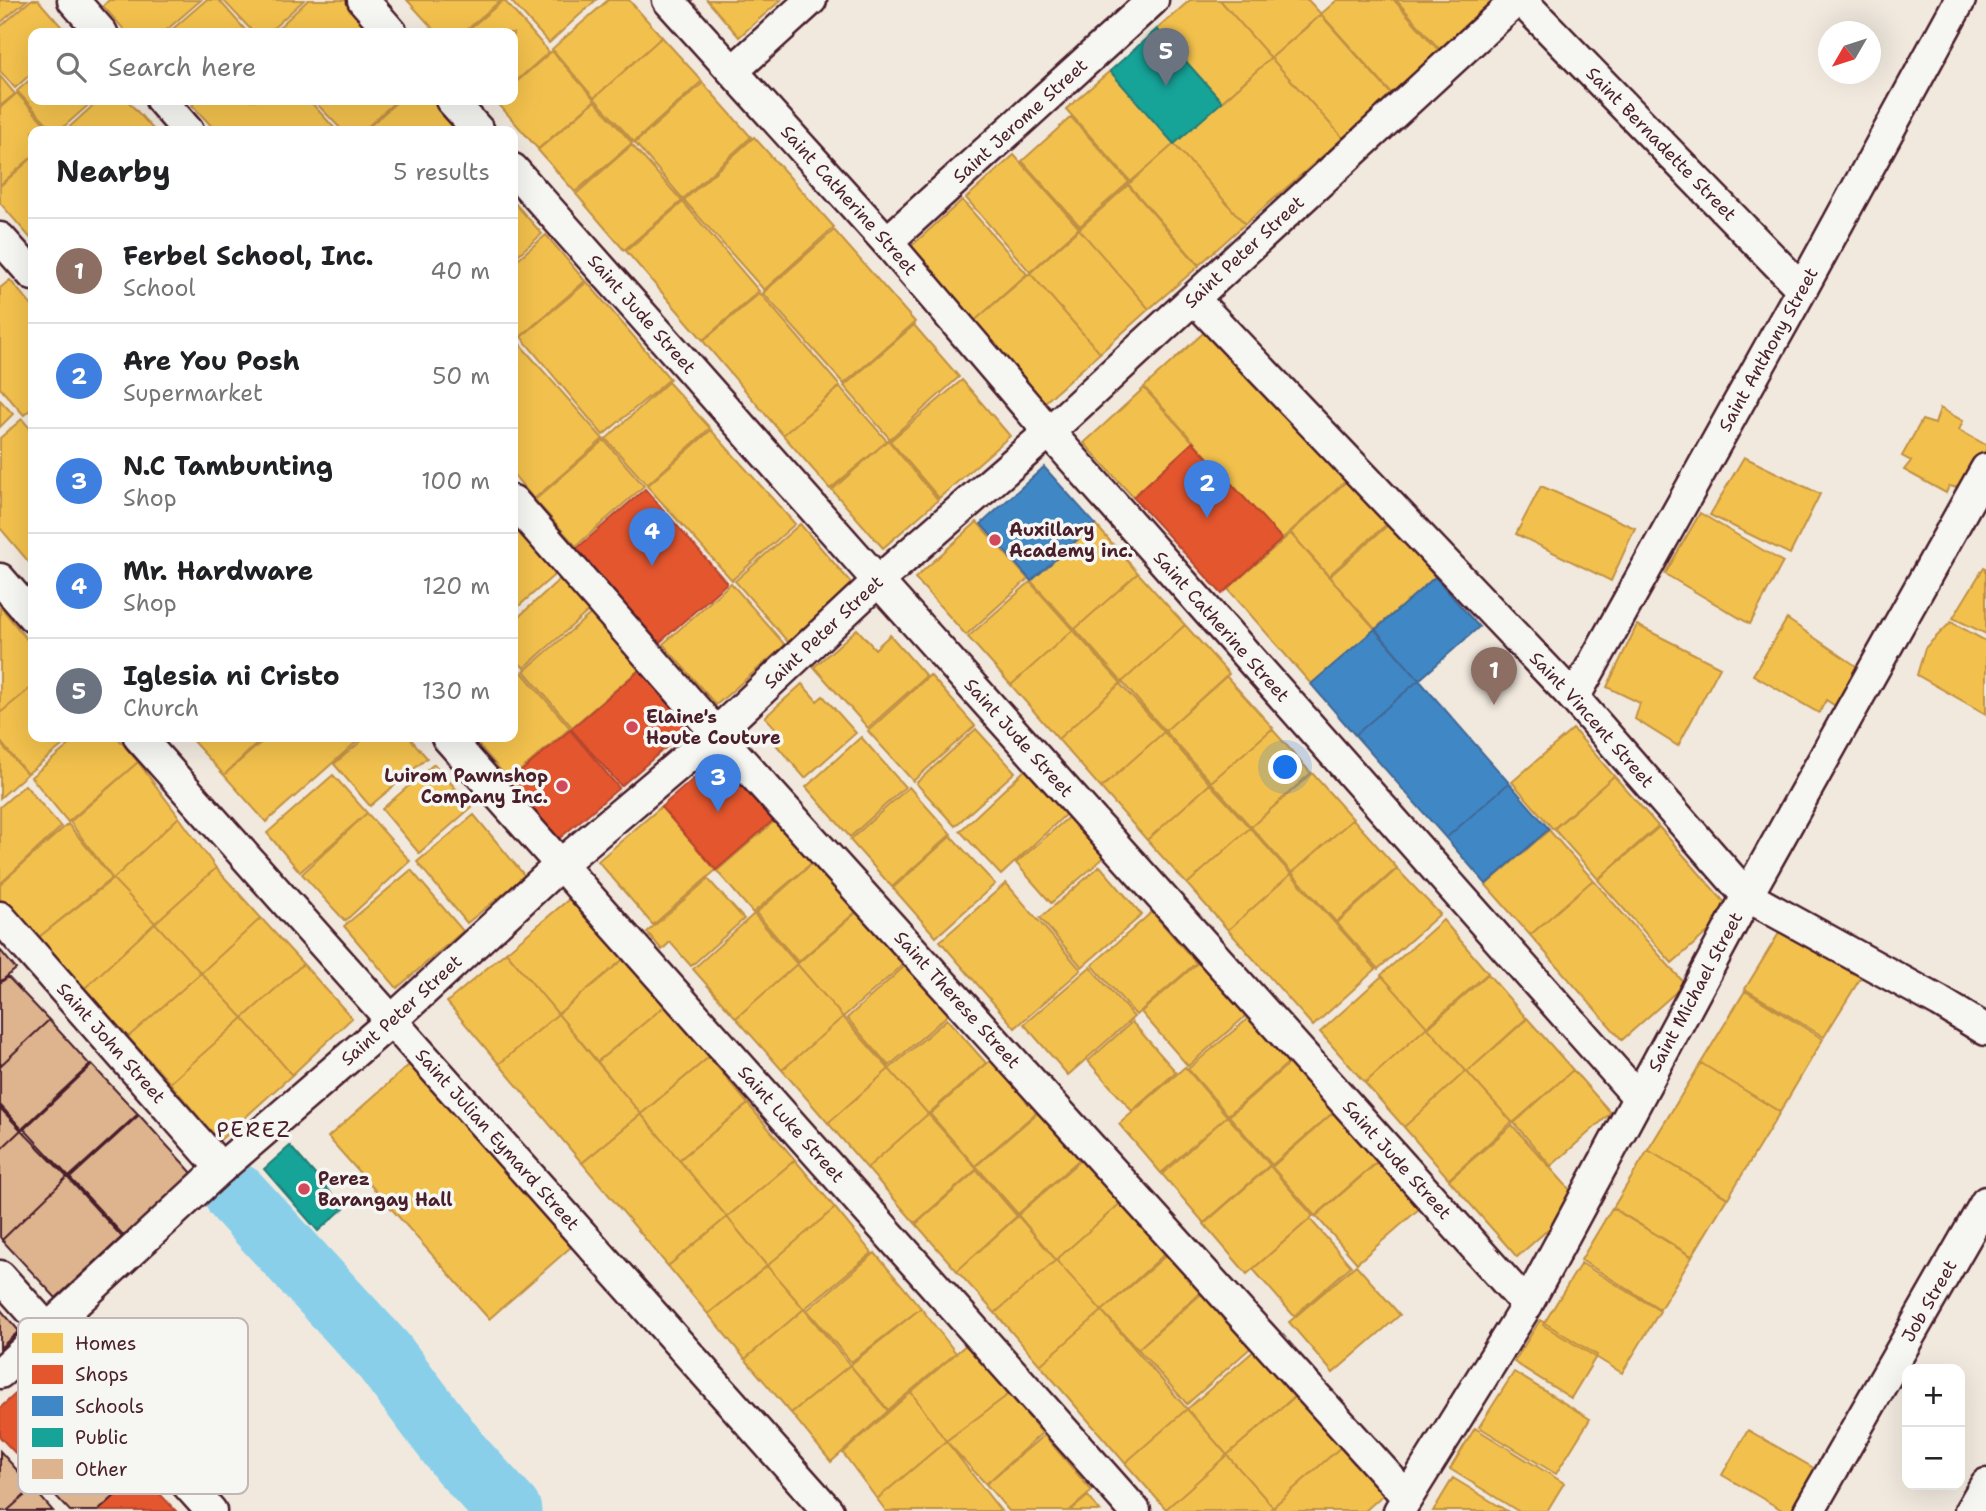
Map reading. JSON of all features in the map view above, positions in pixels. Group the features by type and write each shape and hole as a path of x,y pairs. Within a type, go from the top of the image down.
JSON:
{"street":[{"path":"73,0 98,28"},
{"path":"363,0 388,28"},
{"name":"Saint Catherine Street","path":"668,0 887,242 1049,432 1638,1097"},
{"path":"733,71 811,0"},
{"name":"Saint Jerome Street","path":"887,242 1153,0"},
{"name":"Saint Bernadette Street","path":"1519,0 1802,289"},
{"name":"Saint Peter Street","path":"60,1318 221,1168 391,1021 561,864 716,733 878,581 1049,432 1519,0"},
{"name":"Saint Anthony Street","path":"1574,698 1960,0"},
{"path":"165,105 184,126"},
{"path":"456,105 475,126"},
{"name":"Saint Jude Street","path":"518,175 1527,1305"},
{"path":"0,238 28,269"},
{"name":"Saint Vincent Street","path":"1194,299 1574,698 1747,896 1986,1030"},
{"name":"Saint Michael Street","path":"1403,1504 1527,1305 1747,896 1986,469"},
{"name":"Saint Therese Street","path":"518,507 716,733 1403,1504"},
{"path":"0,579 28,611"},
{"name":"Saint Julian Eymard Street","path":"143,742 828,1511"},
{"name":"Saint Luke Street","path":"451,742 1135,1511"},
{"name":"Saint John Street","path":"0,917 221,1168"},
{"name":"Job Street","path":"1809,1511 1986,1202"},
{"path":"0,1276 38,1318"},
{"name":"Saint Peter Street","path":"0,1373 18,1356"},
{"path":"1970,1511 1986,1484"},
{"path":"196,1494 211,1511"}],"building: Homes":[{"path":"0,0 27,0 0,23"},
{"path":"31,0 38,0 63,28 28,28 28,76 15,88 0,71 0,27"},
{"path":"109,0 201,0 169,28 123,28 103,6"},
{"path":"206,0 219,0 244,28 174,28"},
{"path":"223,0 304,0 273,28 249,28"},
{"path":"308,0 346,0 372,28 278,28"},
{"path":"407,0 501,0 469,28 432,28"},
{"path":"504,0 549,52 518,80 518,28 470,28"},
{"path":"510,0 596,0 549,43"},
{"path":"608,0 629,0 662,37 594,98 552,49"},
{"path":"707,0 781,0 739,37"},
{"path":"1190,0 1220,0 1271,58 1222,102 1157,29"},
{"path":"1220,0 1308,0 1321,14 1271,58"},
{"path":"1337,0 1394,0 1440,52 1392,94 1321,14"},
{"path":"1396,0 1494,0 1496,3 1441,51"},
{"path":"1321,15 1392,95 1343,138 1271,58"},
{"path":"662,37 702,81 634,142 594,98"},
{"path":"552,51 595,100 538,149 499,105 518,105 518,81"},
{"path":"1271,58 1343,138 1245,224 1174,144"},
{"path":"1110,71 1174,144 1131,182 1066,109"},
{"path":"0,76 15,94 0,106"},
{"path":"28,81 28,103 17,91"},
{"path":"703,83 751,137 683,199 635,143"},
{"path":"17,93 47,126 28,126 28,160 0,185 0,108"},
{"path":"595,101 632,143 575,192 538,150"},
{"path":"30,105 88,105 65,126 49,126"},
{"path":"94,105 131,105 150,126 70,126"},
{"path":"192,105 314,105 332,126 211,126"},
{"path":"318,105 392,105 368,126 338,126"},
{"path":"393,105 441,105 460,126 370,126"},
{"path":"1071,117 1129,182 1080,226 1022,161"},
{"path":"754,137 834,227 764,290 684,200"},
{"path":"1174,144 1245,224 1199,265 1128,184"},
{"path":"632,145 682,201 624,250 576,194"},
{"path":"1014,155 1079,228 1030,272 966,198"},
{"path":"28,161 28,235 0,203 0,186"},
{"path":"1128,185 1199,266 1149,309 1079,229"},
{"path":"962,200 1027,274 971,324 906,251"},
{"path":"683,202 759,291 703,340 626,251"},
{"path":"518,207 542,234 518,255"},
{"path":"1079,229 1149,309 1100,353 1030,273"},
{"path":"834,230 915,322 844,384 763,293"},
{"path":"546,235 585,281 519,338 518,337 518,259"},
{"path":"1030,273 1100,353 1044,403 973,322"},
{"path":"10,280 28,301 28,411 24,415 0,388 0,288"},
{"path":"587,282 670,379 603,435 521,337"},
{"path":"760,293 840,386 783,435 703,341"},
{"path":"914,325 959,377 890,439 844,386"},
{"path":"1211,326 1349,478 1282,539 1144,387"},
{"path":"518,342 603,439 534,499 518,480"},
{"path":"962,380 1010,436 939,498 890,441"},
{"path":"668,382 710,428 647,485 606,439"},
{"path":"840,387 887,441 830,489 783,435"},
{"path":"1144,388 1193,442 1133,497 1084,443"},
{"path":"0,400 13,414 0,427"},
{"path":"1940,408 1963,421 1959,430 1986,445 1986,450 1963,489 1949,486 1946,493 1904,470 1911,461 1902,456 1922,420 1935,424"},
{"path":"22,419 28,426 28,561 0,528 0,438"},
{"path":"711,430 795,524 732,580 647,486"},
{"path":"604,440 644,486 576,546 535,500"},
{"path":"888,440 938,500 883,548 832,490"},
{"path":"1744,457 1820,494 1790,554 1710,515"},
{"path":"1349,479 1388,523 1328,576 1290,533"},
{"path":"1541,486 1635,528 1611,581 1516,534"},
{"path":"1700,513 1783,562 1750,624 1665,574"},
{"path":"977,522 1028,579 966,635 915,578"},
{"path":"800,524 853,585 788,642 735,581"},
{"path":"1095,524 1138,573 1075,629 1031,581"},
{"path":"1389,524 1435,577 1375,629 1329,577"},
{"path":"518,527 559,571 518,607"},
{"path":"1291,533 1375,629 1311,684 1228,589"},
{"path":"1984,567 1986,568 1986,634 1953,618"},
{"path":"1138,573 1185,625 1122,682 1075,629"},
{"path":"563,576 592,608 524,668 518,661 518,617"},
{"path":"1030,582 1073,630 1011,685 968,637"},
{"path":"731,583 785,645 716,705 663,644"},
{"path":"0,606 28,641 28,690 0,713"},
{"path":"594,611 642,667 572,727 524,671"},
{"path":"1787,619 1865,672 1842,710 1826,700 1819,713 1753,675"},
{"path":"1951,622 1986,641 1986,714 1917,675 1925,648"},
{"path":"1185,625 1229,674 1165,731 1122,682"},
{"path":"1637,625 1720,667 1678,746 1635,719 1640,703 1607,687"},
{"path":"857,629 875,649 890,635 926,676 868,728 814,667"},
{"path":"1073,630 1121,683 1058,739 1011,685"},
{"path":"518,668 570,728 509,780 476,742 518,742"},
{"path":"930,675 975,726 913,781 868,731"},
{"path":"1226,676 1273,728 1211,782 1165,731"},
{"path":"802,684 817,701 823,696 856,733 805,778 772,740 780,733 765,717"},
{"path":"1120,684 1164,732 1101,788 1058,739"},
{"path":"28,690 28,742 67,742 27,774 0,741 0,713"},
{"path":"976,729 1015,772 955,826 916,783"},
{"path":"1272,729 1311,773 1251,827 1211,782"},
{"path":"1573,729 1614,776 1553,829 1512,782"},
{"path":"1164,732 1210,784 1147,840 1101,788"},
{"path":"861,737 905,787 850,837 806,787"},
{"path":"73,742 121,742 138,762 68,822 31,777"},
{"path":"194,742 259,742 224,775"},
{"path":"261,742 356,742 266,822 224,775"},
{"path":"360,742 413,742 427,758 370,806 334,764"},
{"path":"0,743 27,774 0,798"},
{"path":"138,762 179,817 113,879 70,822"},
{"path":"434,764 472,807 419,853 382,809"},
{"path":"1025,770 1066,814 1001,875 960,831"},
{"path":"1312,773 1353,819 1292,873 1251,827"},
{"path":"333,775 367,813 300,872 267,833"},
{"path":"1614,776 1658,826 1598,879 1554,829"},
{"path":"1210,784 1250,828 1187,884 1147,840"},
{"path":"25,785 61,827 0,884 0,807"},
{"path":"909,787 951,834 892,887 850,840"},
{"path":"661,807 716,870 653,925 598,861"},
{"path":"367,813 410,861 345,921 302,874"},
{"path":"1072,814 1107,855 1051,903 1016,863"},
{"path":"474,815 525,876 467,923 417,862"},
{"path":"179,817 216,868 155,923 113,879"},
{"path":"778,818 814,861 753,913 717,871"},
{"path":"1353,819 1397,868 1336,922 1292,873"},
{"path":"68,824 112,878 39,937 0,899 0,884"},
{"path":"1659,827 1732,911 1672,963 1598,880"},
{"path":"1250,828 1291,874 1228,930 1187,884"},
{"path":"1549,830 1593,880 1530,935 1486,885"},
{"path":"951,836 995,884 936,937 893,888"},
{"path":"815,861 858,910 798,962 756,913"},
{"path":"1100,866 1142,915 1082,967 1040,918"},
{"path":"216,868 261,918 201,973 155,923"},
{"path":"1397,869 1440,914 1378,969 1337,923"},
{"path":"411,870 463,931 397,988 344,926"},
{"path":"1291,874 1376,969 1313,1026 1228,930"},
{"path":"113,879 155,923 85,988 39,937"},
{"path":"708,879 744,919 691,966 670,942 662,950 647,932"},
{"path":"1593,880 1685,984 1622,1040 1530,935"},
{"path":"1006,883 1081,970 1015,1028 940,941"},
{"path":"574,895 626,957 558,1014 506,952"},
{"path":"858,911 904,964 843,1017 797,964"},
{"path":"1152,912 1196,963 1136,1015 1092,965"},
{"path":"754,914 797,964 736,1018 693,969"},
{"path":"261,918 303,964 243,1018 201,973"},
{"path":"1443,920 1488,973 1427,1027 1381,975"},
{"path":"155,923 201,973 128,1037 85,988"},
{"path":"1784,925 1863,974 1824,1037 1745,989"},
{"path":"506,952 558,1014 499,1064 447,1002"},
{"path":"626,957 666,1005 597,1062 558,1014"},
{"path":"1200,961 1247,1015 1188,1066 1141,1012"},
{"path":"303,964 352,1018 292,1075 243,1018"},
{"path":"797,964 843,1017 782,1070 736,1018"},
{"path":"906,965 949,1014 889,1066 847,1018"},
{"path":"1090,967 1134,1017 1068,1075 1024,1024"},
{"path":"201,973 243,1018 170,1083 128,1037"},
{"path":"1488,974 1527,1019 1467,1072 1428,1028"},
{"path":"1382,976 1427,1027 1365,1083 1320,1032"},
{"path":"1745,991 1823,1039 1780,1112 1701,1063"},
{"path":"666,1005 709,1057 641,1114 597,1062"},
{"path":"558,1014 641,1114 582,1163 499,1064"},
{"path":"843,1017 889,1069 828,1123 782,1070"},
{"path":"1250,1017 1289,1062 1228,1115 1188,1069"},
{"path":"243,1018 292,1075 219,1141 170,1083"},
{"path":"1527,1018 1573,1070 1513,1123 1467,1072"},
{"path":"947,1019 986,1063 928,1114 889,1069"},
{"path":"1132,1022 1176,1072 1132,1111 1088,1061"},
{"path":"1427,1027 1466,1071 1404,1127 1365,1083"},
{"path":"709,1057 748,1104 679,1160 641,1114"},
{"path":"992,1059 1038,1111 975,1166 930,1114"},
{"path":"1293,1060 1336,1110 1272,1165 1229,1116"},
{"path":"1701,1063 1780,1112 1728,1198 1648,1150"},
{"path":"410,1064 571,1247 489,1319 328,1137"},
{"path":"1185,1067 1227,1116 1161,1173 1119,1124"},
{"path":"889,1069 928,1114 867,1168 828,1123"},
{"path":"1573,1070 1611,1113 1551,1166 1514,1123"},
{"path":"1466,1071 1512,1122 1449,1179 1404,1127"},
{"path":"748,1104 795,1160 727,1217 679,1160"},
{"path":"1041,1110 1082,1157 1018,1214 976,1166"},
{"path":"1335,1111 1378,1161 1315,1216 1272,1167"},
{"path":"641,1114 727,1217 668,1266 582,1163"},
{"path":"928,1114 977,1169 915,1223 867,1168"},
{"path":"1227,1116 1270,1165 1204,1223 1162,1174"},
{"path":"1512,1125 1580,1201 1517,1257 1449,1180"},
{"path":"1648,1150 1727,1198 1692,1256 1613,1208"},
{"path":"1084,1157 1123,1201 1056,1260 1018,1215"},
{"path":"795,1160 835,1208 767,1266 727,1217"},
{"path":"1378,1162 1419,1209 1357,1263 1316,1216"},
{"path":"1270,1166 1313,1216 1247,1274 1204,1224"},
{"path":"977,1170 1017,1216 957,1271 916,1224"},
{"path":"1123,1201 1168,1251 1102,1311 1056,1260"},
{"path":"835,1208 872,1253 804,1309 767,1266"},
{"path":"1612,1208 1692,1257 1660,1309 1581,1260"},
{"path":"1018,1216 1056,1260 995,1313 957,1271"},
{"path":"727,1217 767,1266 708,1314 668,1266"},
{"path":"1310,1219 1351,1266 1294,1316 1253,1269"},
{"path":"1170,1252 1204,1289 1138,1349 1102,1311"},
{"path":"875,1253 921,1308 851,1362 807,1310"},
{"path":"1056,1260 1102,1311 1040,1365 995,1313"},
{"path":"1581,1263 1660,1311 1622,1373 1543,1325"},
{"path":"1356,1265 1400,1315 1333,1373 1289,1322"},
{"path":"767,1266 804,1309 745,1359 708,1314"},
{"path":"1207,1289 1255,1344 1187,1404 1138,1349"},
{"path":"921,1308 956,1353 888,1410 850,1365"},
{"path":"804,1309 850,1365 791,1413 745,1359"},
{"path":"1102,1311 1187,1409 1125,1463 1040,1365"},
{"path":"1540,1320 1597,1355 1571,1398 1514,1362"},
{"path":"967,1344 1009,1394 946,1441 911,1392"},
{"path":"1256,1349 1296,1395 1227,1455 1187,1409"},
{"path":"850,1365 888,1411 831,1462 791,1413"},
{"path":"1514,1372 1590,1419 1556,1474 1479,1427"},
{"path":"911,1392 946,1441 877,1499 843,1453"},
{"path":"1009,1394 1042,1433 986,1484 946,1441"},
{"path":"1297,1395 1342,1446 1273,1507 1227,1455"},
{"path":"1187,1409 1227,1455 1166,1509 1125,1463"},
{"path":"1475,1428 1564,1483 1547,1511 1518,1511 1450,1469"},
{"path":"1748,1430 1824,1474 1797,1511 1784,1511 1722,1475"},
{"path":"1044,1435 1092,1491 1069,1511 1009,1511 986,1484"},
{"path":"946,1441 1001,1511 886,1511 877,1499"},
{"path":"1342,1446 1384,1494 1365,1511 1276,1511 1273,1507"},
{"path":"1227,1455 1273,1507 1269,1511 1166,1509"},
{"path":"1453,1478 1507,1511 1433,1511"},
{"path":"1088,1496 1100,1511 1070,1511"}],"building: Shops":[{"path":"1193,442 1282,539 1222,594 1133,497"},
{"path":"645,489 727,583 659,643 576,549"},
{"name":"Elaine's Houte Couture","path":"642,668 692,725 621,786 571,729"},
{"name":"Luirom Pawnshop Company Inc.","path":"570,730 619,788 555,842 506,784"},
{"path":"721,755 776,818 716,870 661,807"},
{"path":"18,1392 18,1456 0,1437 0,1408"},
{"path":"117,1494 160,1494 176,1511 98,1511"}],"building: Schools":[{"path":"1044,467 1095,524 1031,581 981,524"},
{"path":"1435,577 1479,627 1419,680 1375,630"},
{"path":"1375,629 1419,680 1355,735 1311,684"},
{"path":"1419,680 1509,783 1446,838 1355,735"},
{"path":"1509,783 1549,829 1486,884 1446,838"}],"building: Public":[{"path":"1157,29 1222,102 1174,144 1110,71"},
{"name":"Perez Barangay Hall","path":"290,1146 344,1208 318,1231 264,1169"}],"building: Other":[{"path":"0,950 16,969 0,982"},
{"path":"8,977 49,1020 0,1066 0,983"},
{"path":"49,1020 90,1065 22,1129 0,1105 0,1066"},
{"path":"92,1065 138,1114 69,1177 24,1129"},
{"path":"0,1108 21,1130 0,1150"},
{"path":"139,1115 193,1174 125,1237 70,1178"},
{"path":"21,1130 67,1177 2,1240 0,1150"},
{"path":"67,1177 122,1237 56,1298 2,1240"},
{"path":"0,1309 18,1332 0,1348"},
{"path":"0,1451 18,1471 18,1494 26,1494 7,1511 0,1511"},
{"path":"26,1494 38,1494 53,1511 7,1511"},
{"path":"54,1494 117,1494 98,1511 70,1511"}],"waterway":[{"path":"237,1196 383,1355 462,1460 509,1511"}],"place":[{"name":"Iglesia ni Cristo","path":"1166,86"},
{"name":"Are You Posh","path":"1207,518"},
{"name":"Auxillary Academy inc.","path":"995,540"},
{"name":"Mr. Hardware","path":"652,566"},
{"name":"Ferbel School, Inc.","path":"1494,705"},
{"name":"Elaine's Houte Couture","path":"632,727"},
{"name":"Luirom Pawnshop Company Inc.","path":"562,786"},
{"name":"N.C Tambunting","path":"718,812"},
{"name":"Perez Barangay Hall","path":"304,1189"}],"district":[{"name":"PEREZ","path":"254,1130"}]}
